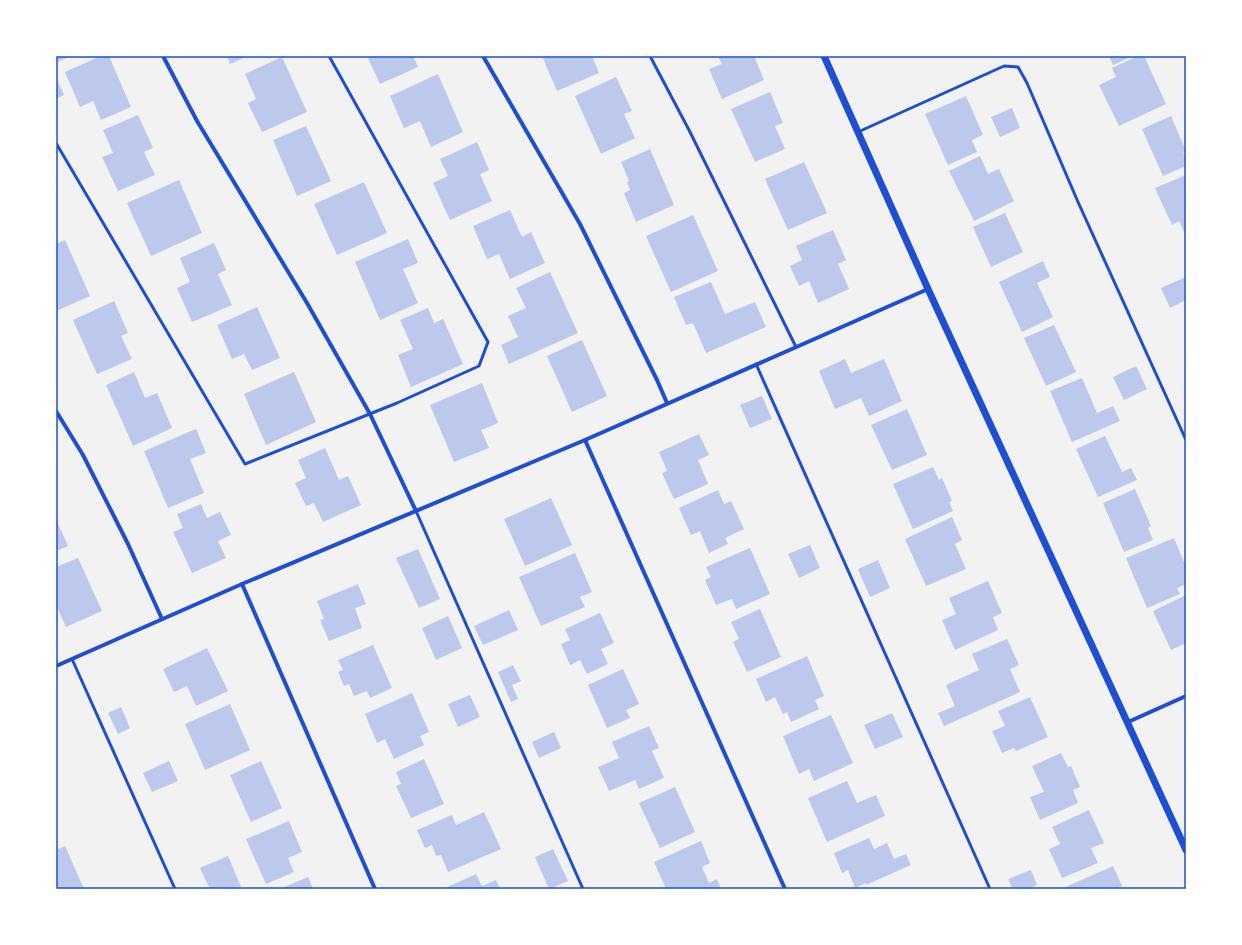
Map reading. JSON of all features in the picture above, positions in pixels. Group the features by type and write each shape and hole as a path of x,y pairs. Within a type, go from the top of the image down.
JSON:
{"street":[{"path":"163,56 197,120 307,303 370,414 416,511"},
{"path":"483,56 580,224 667,403"},
{"path":"824,56 928,289 1186,850"},
{"path":"56,666 242,584 585,440 928,289"},
{"path":"56,411 83,455 128,544 162,619"},
{"path":"585,440 785,889"},
{"path":"242,584 375,889"},
{"path":"1128,722 1186,696"}],"lane":[{"path":"56,142 245,464 397,403 479,366 488,342 329,56"},
{"path":"650,56 689,130 796,347"},
{"path":"858,132 1004,66 1018,67 1027,82 1078,202 1186,440"},
{"path":"756,364 990,889"},
{"path":"416,511 583,889"},
{"path":"72,659 175,889"}],"building":[{"path":"56,56 71,56 58,62"},
{"path":"101,56 109,56 131,107 101,120 93,101 80,107 65,72"},
{"path":"227,56 248,56 230,64"},
{"path":"367,56 413,56 418,67 380,84"},
{"path":"542,56 592,56 599,73 557,91"},
{"path":"718,56 754,56 764,80 722,99 709,69 722,64"},
{"path":"1109,56 1133,56 1113,65"},
{"path":"1138,56 1144,56 1166,104 1119,126 1099,85 1116,77 1112,68"},
{"path":"282,57 307,112 262,132 248,103 256,99 245,74"},
{"path":"438,74 463,132 431,147 420,121 404,128 390,96"},
{"path":"56,77 64,95 56,99"},
{"path":"616,77 632,111 624,114 635,138 601,154 575,96"},
{"path":"770,92 783,123 775,126 785,149 755,162 731,109"},
{"path":"966,96 983,135 972,140 977,152 948,165 925,114"},
{"path":"1012,108 1020,128 1000,137 991,117"},
{"path":"138,115 153,148 144,152 155,175 118,191 102,157 113,153 103,130"},
{"path":"1171,116 1186,151 1183,152 1186,159 1186,166 1163,176 1142,129"},
{"path":"306,126 331,181 297,196 273,140"},
{"path":"477,142 489,170 480,174 492,201 450,220 433,183 448,176 440,159"},
{"path":"650,149 674,205 636,222 624,193 630,190 627,182 629,181 621,162"},
{"path":"980,156 988,174 999,169 1014,201 974,221 949,171"},
{"path":"804,162 827,213 788,230 765,179"},
{"path":"1186,175 1186,236 1179,221 1172,225 1155,188"},
{"path":"179,180 202,233 151,256 127,203"},
{"path":"364,182 387,233 337,255 314,204"},
{"path":"510,210 522,237 531,232 545,263 510,279 499,254 487,259 473,226"},
{"path":"1005,213 1023,252 991,267 973,227"},
{"path":"693,215 718,271 671,292 646,236"},
{"path":"833,230 846,260 838,264 849,289 818,303 809,281 799,286 790,266 802,260 796,246"},
{"path":"408,239 418,263 403,269 418,303 380,320 355,262"},
{"path":"65,240 90,296 56,311 56,244"},
{"path":"214,243 226,270 218,274 232,305 192,322 177,288 190,282 180,258"},
{"path":"1043,261 1050,277 1037,283 1053,317 1022,332 999,282"},
{"path":"550,272 578,333 509,364 501,345 518,337 508,316 526,308 516,288"},
{"path":"1186,277 1186,300 1170,308 1161,288"},
{"path":"711,282 725,314 755,302 766,327 706,353 693,323 686,325 674,297"},
{"path":"114,301 128,333 121,336 132,359 97,374 73,320"},
{"path":"257,307 280,358 252,370 244,354 232,359 217,325"},
{"path":"428,308 434,323 443,319 463,364 411,387 398,355 413,349 400,320"},
{"path":"1054,325 1076,372 1046,386 1024,338"},
{"path":"582,340 607,396 572,412 547,356"},
{"path":"845,359 851,373 884,359 902,401 869,416 861,398 835,409 819,371"},
{"path":"1136,366 1147,389 1124,400 1113,377"},
{"path":"134,372 145,398 157,393 172,428 133,446 106,385"},
{"path":"294,372 316,422 266,445 244,394"},
{"path":"1082,378 1097,413 1113,406 1120,421 1072,442 1050,391"},
{"path":"482,383 498,423 481,430 489,448 454,462 430,405"},
{"path":"762,396 772,419 750,428 740,405"},
{"path":"907,409 927,455 892,470 871,425"},
{"path":"196,429 206,453 190,459 204,493 168,508 144,451"},
{"path":"699,434 709,455 698,460 708,484 674,499 662,473 667,471 659,452"},
{"path":"1105,436 1122,472 1131,468 1137,480 1098,497 1076,449"},
{"path":"325,448 339,480 348,476 361,505 323,522 314,503 306,506 295,483 306,478 298,460"},
{"path":"933,467 939,480 942,478 952,501 949,502 953,511 913,529 893,484"},
{"path":"1135,489 1151,526 1148,528 1153,540 1124,552 1103,503"},
{"path":"718,490 724,504 731,501 744,529 725,538 728,544 709,553 700,531 691,535 679,508"},
{"path":"551,498 572,545 525,566 504,519"},
{"path":"201,504 207,518 220,512 231,535 218,541 226,558 192,573 173,532 183,528 177,514"},
{"path":"952,517 962,540 955,544 966,569 926,586 905,539"},
{"path":"56,519 68,546 56,551"},
{"path":"1174,538 1186,567 1186,584 1177,588 1180,594 1147,608 1126,558"},
{"path":"810,545 820,568 799,578 788,554"},
{"path":"750,548 770,594 736,609 732,599 716,605 705,580 711,577 706,567"},
{"path":"418,549 440,599 419,608 396,558"},
{"path":"575,553 592,592 580,597 585,607 541,626 519,577"},
{"path":"78,558 102,611 66,627 56,605 56,567"},
{"path":"878,560 890,588 870,597 858,569"},
{"path":"988,581 1002,613 993,617 998,630 955,650 942,620 956,614 949,598"},
{"path":"358,584 366,604 355,608 362,628 329,641 320,620 324,619 317,601"},
{"path":"1186,595 1186,643 1171,650 1153,611"},
{"path":"760,609 781,657 747,672 733,642 739,639 731,622"},
{"path":"509,610 518,630 483,645 474,626"},
{"path":"600,613 614,643 601,649 608,664 587,674 580,660 570,665 561,644 570,640 565,629"},
{"path":"448,616 462,648 436,660 422,628"},
{"path":"1007,639 1019,665 1010,669 1020,692 944,726 938,713 955,706 946,685 979,670 972,654"},
{"path":"373,645 392,688 370,698 367,691 354,696 349,684 344,686 338,672 343,670 338,660"},
{"path":"207,648 228,691 196,706 187,686 174,692 163,669"},
{"path":"807,656 824,696 815,700 819,709 791,722 787,712 783,714 775,697 766,702 756,679"},
{"path":"513,665 521,681 512,685 518,699 511,702 498,672"},
{"path":"623,669 639,704 626,710 630,718 607,728 588,685"},
{"path":"412,693 429,732 420,736 424,745 394,759 385,739 377,743 365,714"},
{"path":"470,695 480,717 458,727 448,704"},
{"path":"1030,697 1048,737 1016,751 1014,748 1002,753 992,731 1005,726 998,711"},
{"path":"230,704 250,750 205,770 185,724"},
{"path":"121,707 130,728 118,734 108,713"},
{"path":"892,713 903,737 875,749 864,725"},
{"path":"831,715 853,763 814,781 809,769 799,774 783,736"},
{"path":"649,726 659,748 652,751 664,778 639,789 635,780 609,791 598,767 619,758 612,742"},
{"path":"554,732 561,748 539,758 532,742"},
{"path":"1061,753 1068,767 1071,766 1080,787 1073,790 1078,803 1040,820 1030,797 1044,792 1032,766"},
{"path":"424,759 444,804 411,818 396,786 401,784 396,772"},
{"path":"169,761 178,781 152,792 143,773"},
{"path":"261,761 282,808 251,822 230,775"},
{"path":"847,781 857,803 876,795 885,816 827,842 808,798"},
{"path":"675,787 695,832 660,848 639,803"},
{"path":"1089,810 1104,843 1091,848 1098,863 1062,878 1049,849 1060,844 1052,827"},
{"path":"484,812 501,849 448,872 441,855 436,856 432,845 425,848 417,830 452,815 456,825"},
{"path":"289,821 302,852 288,858 294,872 266,884 246,839"},
{"path":"869,838 874,849 887,843 894,859 906,854 911,865 866,885 866,883 855,888 848,870 842,873 834,853"},
{"path":"701,841 710,863 702,867 709,883 717,879 721,889 666,889 654,862"},
{"path":"65,846 84,889 56,889 56,850"},
{"path":"553,849 568,881 549,889 535,857"},
{"path":"228,856 241,887 236,889 210,889 200,868"},
{"path":"1113,866 1122,886 1118,889 1061,889"},
{"path":"1031,870 1037,885 1027,889 1013,889 1008,879"},
{"path":"476,874 482,886 496,880 500,889 443,889"},
{"path":"308,877 313,889 280,889"}]}
